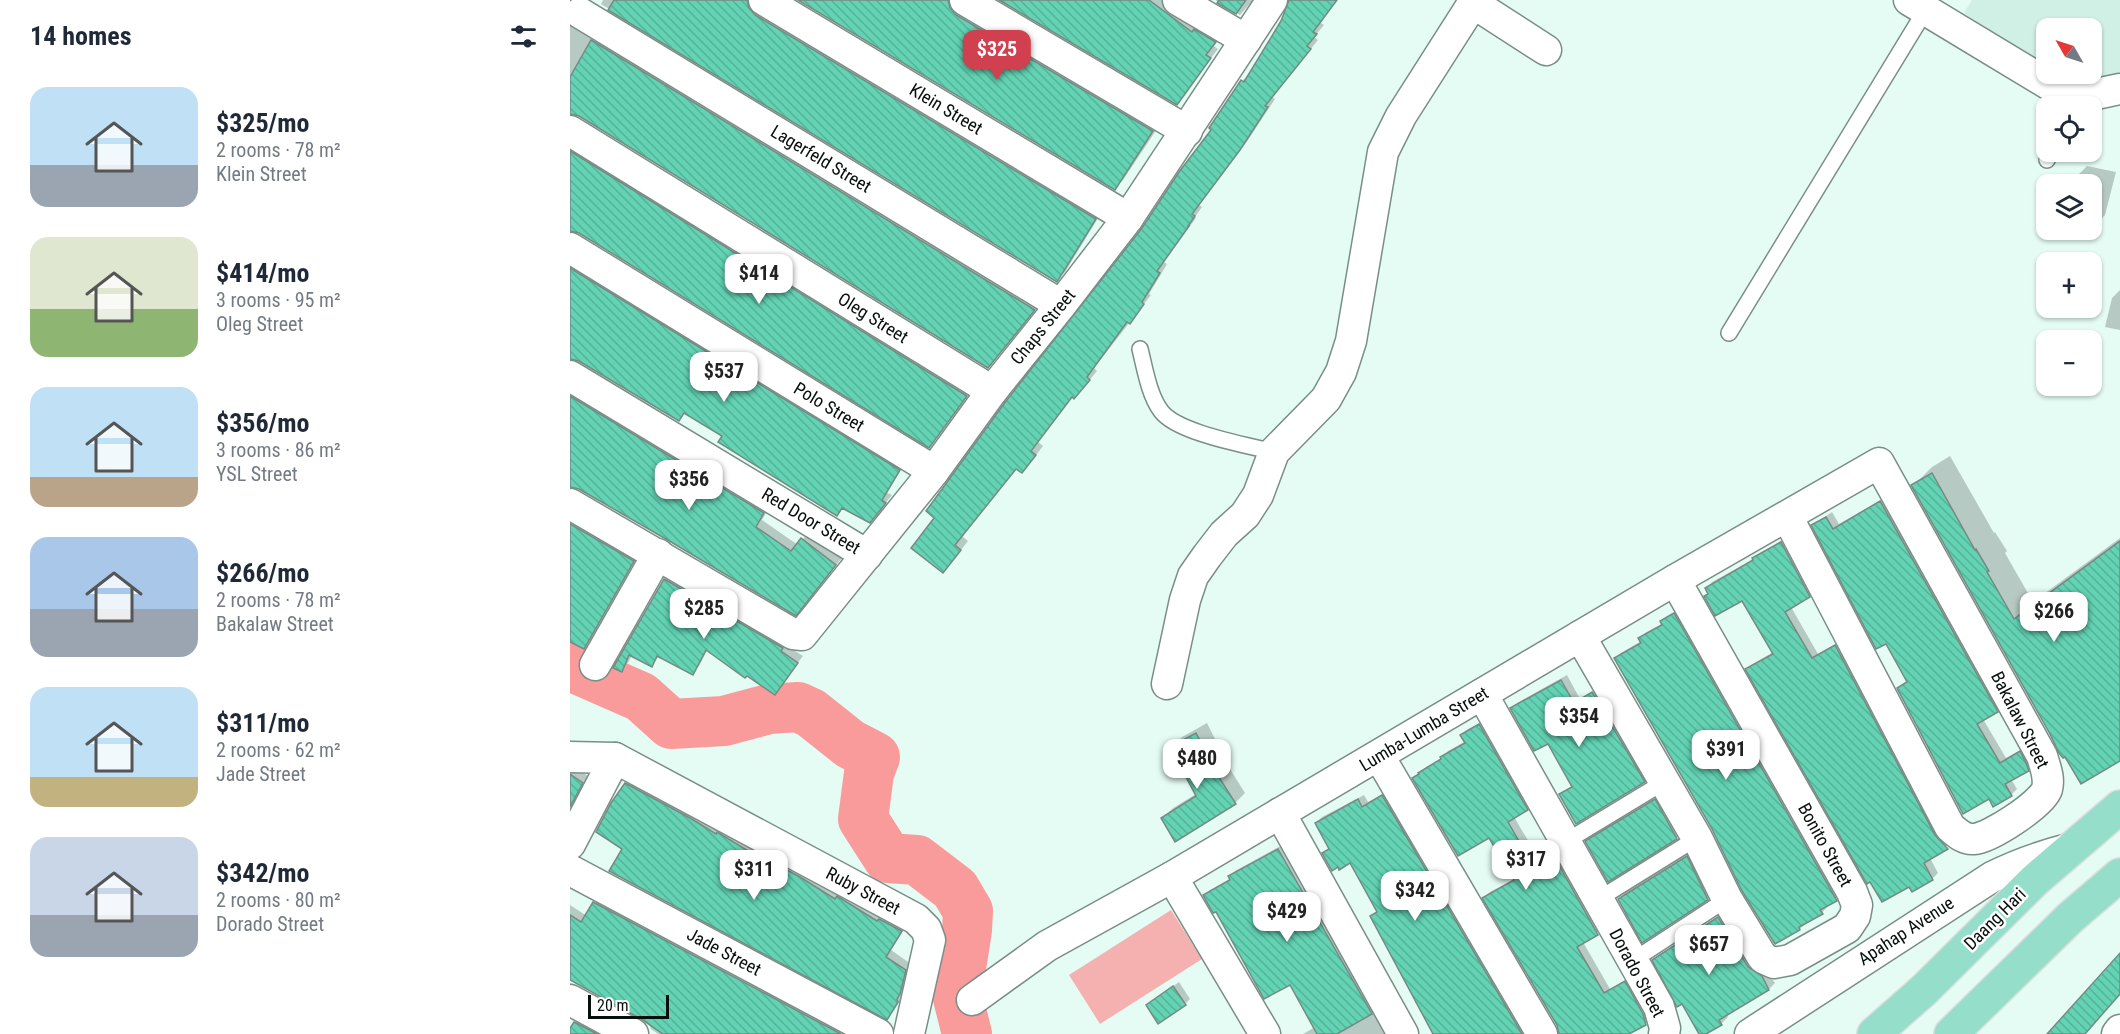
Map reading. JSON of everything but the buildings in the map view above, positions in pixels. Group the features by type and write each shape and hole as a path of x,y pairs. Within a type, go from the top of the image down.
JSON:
{"main road":[{"name":"Daang Hari","path":"1874,1034 1924,990 2035,880 2120,807"},
{"path":"1951,1034 2071,917 2116,879 2072,848"}],"street":[{"name":"Klein Street","path":"764,0 1128,218"},
{"path":"964,0 1187,131"},
{"path":"1178,0 1246,40"},
{"name":"Chaps Street","path":"658,554 793,634 802,635 934,471 992,392 1128,218 1272,0"},
{"path":"1167,684 1185,600 1194,576 1212,549 1245,515 1258,495 1274,452 1326,399 1341,372 1352,341 1383,152 1401,116 1474,1 1546,50"},
{"path":"1923,4 2061,96"},
{"name":"Lagerfeld Street","path":"579,14 1061,305"},
{"path":"2096,96 2120,89"},
{"name":"Oleg Street","path":"570,131 992,392"},
{"name":"Polo Street","path":"570,248 934,471"},
{"name":"Red Door Street","path":"570,376 867,555"},
{"name":"Lumba-Lumba Street","path":"972,1000 1047,945 1172,878 1675,580 1879,463"},
{"name":"Bakalaw Street","path":"1787,516 1950,827 1961,836 1973,839 1985,836 2034,806 2046,791 2048,776 2042,756 1879,463"},
{"path":"570,504 658,554 595,665"},
{"name":"Bonito Street","path":"1580,636 1697,838 1727,899 1764,958 1774,963 1790,960 1847,928 1855,916 1857,905 1852,892 1675,580"},
{"name":"Dorado Street","path":"1482,694 1659,1007 1665,1028 1664,1034"},
{"path":"1379,756 1542,1034"},
{"name":"Ruby Street","path":"570,757 615,758 916,919 926,928 930,940 909,1034"},
{"path":"570,844 615,758"},
{"path":"1280,813 1403,1034"},
{"name":"Apahap Avenue","path":"1750,1034 1992,877 2028,861 2072,848"},
{"name":"Jade Street","path":"570,870 878,1034"},
{"path":"1172,878 1265,1034"},
{"path":"570,1000 633,1034"},
{"path":"2116,1034 2120,1030"}],"lane":[{"path":"1729,333 1923,4"},
{"path":"1140,349 1154,398 1162,412 1186,428 1274,452"},
{"path":"1565,842 1664,782"},
{"path":"1597,900 1697,838"},
{"path":"1632,961 1727,899"}],"shaded area":[{"path":"1972,0 2120,0 2120,78 2102,82 2102,18 2036,18 2036,64 1964,13"},
{"path":"2065,84 2094,84 2073,89"},
{"path":"1171,910 1202,959 1100,1024 1069,975"}],"waterway":[{"path":"570,666 641,697 671,724 724,721 769,709 798,707 811,713 850,744 875,757 869,773 863,819 888,858 917,860 955,889 968,911 957,994 967,1034"}]}
